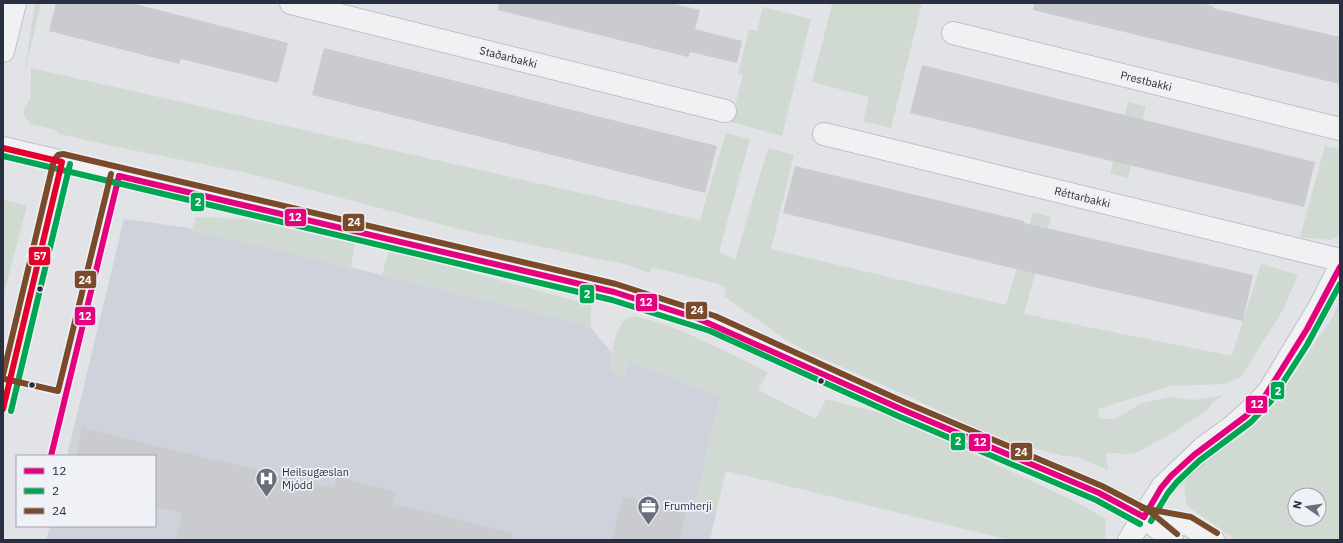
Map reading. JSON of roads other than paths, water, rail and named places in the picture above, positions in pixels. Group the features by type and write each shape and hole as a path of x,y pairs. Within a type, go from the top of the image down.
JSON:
{"street":[{"path":"3,50 14,3"},
{"name":"Staðarbakki","path":"291,3 725,111"},
{"name":"Prestbakki","path":"953,33 1340,129"},
{"name":"Réttarbakki","path":"824,134 1340,260"},
{"path":"3,148 614,292 699,319 901,409 1099,493 1144,517 1172,540"},
{"path":"1129,540 1162,487 1182,466 1203,448 1232,427 1269,391 1316,314 1340,266"},
{"path":"1144,517 1189,525 1213,540"}],"place":[{"name":"Heilsugæslan Mjódd","path":"266,498"},
{"name":"Frumherji","path":"649,526"}]}
